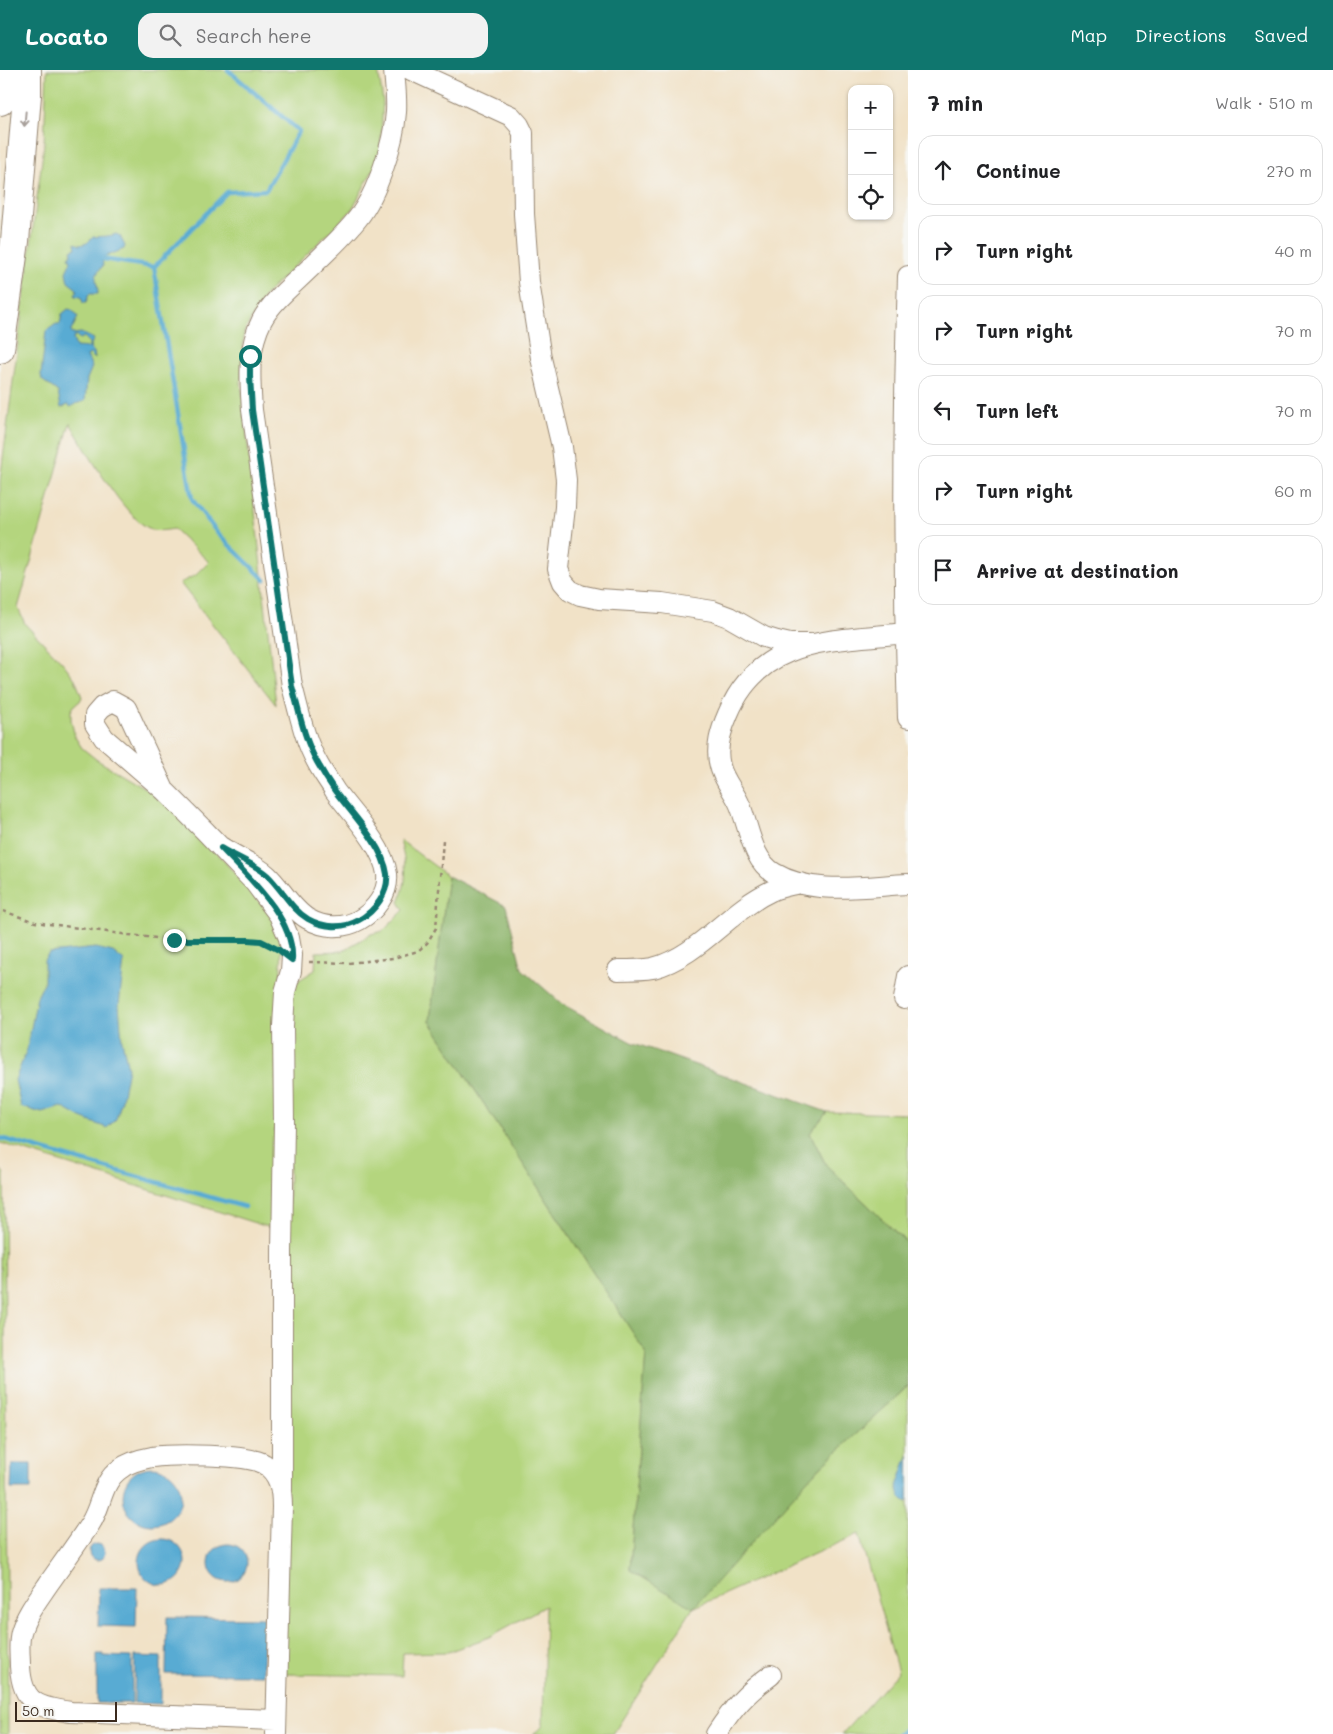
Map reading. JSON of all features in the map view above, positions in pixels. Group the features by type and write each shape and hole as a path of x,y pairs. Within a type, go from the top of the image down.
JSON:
{"highway":[{"path":"0,101 1,70"},
{"path":"0,349 15,241 27,95 27,70"}],"street":[{"path":"221,848 265,873 306,918 330,927 348,925 366,915 380,901 386,885 387,876 381,856 315,759 297,703 287,654 252,410 250,356 263,318 290,286 327,252 359,217 374,191 395,127 394,70"},
{"path":"411,70 511,116 523,134 524,214 529,282 541,358 560,438 566,480 558,569 563,582 570,590 580,595 599,599 662,603 713,611 764,637 790,644 810,644 905,633"},
{"path":"908,276 904,387 905,633 908,718"},
{"path":"810,644 790,650 767,663 754,673 741,688 720,731 718,747 719,765 744,813 755,850 772,872 800,883 834,887 908,884"},
{"path":"164,790 255,883 279,915 289,938 292,960 286,992 283,1026 282,1490 276,1727 71,1712 45,1708 37,1704 24,1691 21,1681 20,1639 24,1624 37,1601 98,1511 107,1482 113,1475 128,1464 152,1457 217,1456 253,1460 264,1464 272,1470 282,1490"},
{"path":"618,970 652,968 673,960 756,899 772,890 800,883"},
{"path":"904,999 908,976"},
{"path":"716,1734 733,1708 752,1688 771,1675"}],"path":[{"path":"3,911 35,922 129,935 174,940 261,941 279,950 292,960 320,963 349,963 392,958 418,951 427,943 436,928 443,840"}],"green space":[{"path":"47,70 378,70 383,101 380,157 351,211 265,295 244,332 241,382 276,705 180,583 196,575 209,562 174,529 160,531 151,529 129,512 106,482 70,423 18,608 25,624 63,663 75,679 82,697 71,711 71,720 75,737 82,748 97,760 153,793 194,826 274,919 282,940 271,1228 0,1143 0,481 44,144"},
{"path":"400,840 448,876 430,1021 646,1353 630,1570 813,1474 908,1386 908,1734 842,1734 898,1672 859,1534 693,1608 613,1734 533,1734 543,1726 545,1606 489,1637 448,1652 403,1653 402,1676 283,1674 291,994 296,982 315,970 316,952 342,951 371,934 383,931 404,910 399,902 406,871"},
{"path":"448,876 506,906 522,969 562,1004 631,1042 827,1112 810,1133 826,1165 908,1244 908,1386 813,1474 693,1608 630,1570 646,1353 430,1021"},
{"path":"827,1112 908,1114 908,1244 826,1165 810,1133"},
{"path":"0,1168 4,1174 8,1734 0,1734"}],"water":[{"path":"116,234 120,236 125,246 124,249 102,258 103,266 96,276 98,294 89,294 86,303 83,303 81,297 75,296 77,289 68,282 66,272 71,261 69,257 72,253 71,250 76,248 75,243 80,245 87,243 93,237"},
{"path":"68,309 72,310 78,317 71,331 72,334 81,333 94,339 90,349 94,352 95,359 90,354 87,356 92,367 87,379 85,401 71,407 68,405 61,408 58,392 42,380 41,375 46,331 56,324 60,324 62,314","holes":["75,335 80,339 84,337 89,342 89,348 76,347 73,339"]},
{"path":"96,948 113,952 124,961 119,1005 122,1041 128,1068 116,1119 107,1128 81,1118 62,1107 42,1113 21,1107 15,1080 27,1049 37,997 44,983 44,960 49,953"},
{"path":"908,1456 907,1502 900,1497 897,1486"},
{"path":"12,1464 31,1464 31,1489 11,1489"},
{"path":"152,1467 168,1472 176,1480 181,1496 176,1512 168,1520 152,1525 136,1520 128,1512 123,1496 128,1480 136,1472"},
{"path":"157,1539 167,1539 181,1549 185,1562 181,1575 175,1581 167,1585 157,1585 143,1575 139,1567 139,1557 149,1543"},
{"path":"94,1544 100,1544 105,1549 103,1558 94,1560 89,1555 89,1549"},
{"path":"228,1544 241,1550 247,1563 241,1576 228,1582 215,1576 209,1563 215,1550"},
{"path":"99,1588 137,1588 136,1627 98,1626"},
{"path":"167,1617 264,1618 263,1675 166,1674"},
{"path":"97,1654 132,1657 132,1703 97,1703"},
{"path":"135,1656 161,1657 161,1704 134,1703"}],"waterway":[{"path":"154,267 227,192 266,190 299,131 228,70"},
{"path":"96,258 154,267"},
{"path":"154,267 192,499 218,534 265,580"},
{"path":"0,1138 245,1207"},
{"path":"898,1734 908,1727"}],"route":[{"path":"174,940 261,941 279,950 292,960 289,938 279,915 255,883 221,848 265,873 306,918 330,927 348,925 359,920 374,909 384,893 386,885 387,876 381,856 315,759 301,720 292,686 252,410 250,356"}]}
